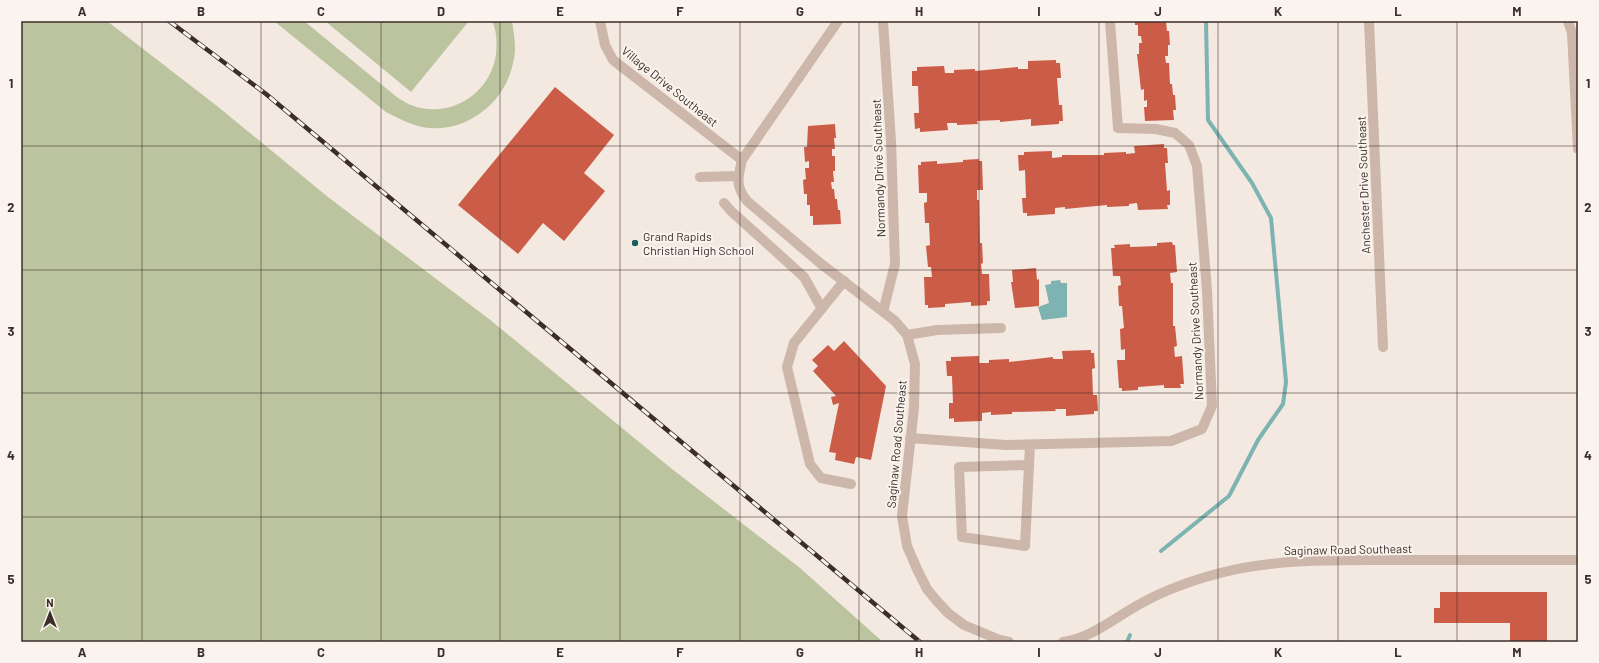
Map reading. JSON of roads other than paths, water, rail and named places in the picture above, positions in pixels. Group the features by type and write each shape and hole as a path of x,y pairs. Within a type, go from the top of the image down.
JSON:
{"street":[{"name":"Village Drive Southeast","path":"600,21 604,45 614,60 742,160"},
{"path":"700,177 738,176 742,160 838,21"},
{"name":"Normandy Drive Southeast","path":"883,21 891,141 895,264 883,312"},
{"name":"Normandy Drive Southeast","path":"910,438 1006,445 1171,441 1202,429 1212,406 1207,290 1197,166 1188,145 1175,133 1156,129 1118,128 1110,21"},
{"name":"Anchester Drive Southeast","path":"1370,21 1383,347"},
{"path":"1568,21 1572,32 1578,149"},
{"name":"Saginaw Road Southeast","path":"738,176 739,191 747,201 844,282 895,321 907,335 915,364 914,408 902,516 907,546 917,569 936,600 948,613 964,625 1000,640 1009,642"},
{"path":"724,203 731,212 804,277 822,309"},
{"path":"844,282 794,343 787,367 810,464 821,478 851,484"},
{"path":"907,335 937,330 1001,328"},
{"path":"1029,465 959,466 962,537 1025,546 1030,445"},
{"name":"Saginaw Road Southeast","path":"1063,642 1084,636 1115,621 1128,611 1193,581 1219,573 1253,566 1303,560 1578,560"}],"water":[{"path":"1060,280 1061,283 1067,283 1067,317 1042,320 1038,307 1049,303 1045,285 1051,284 1051,281"}],"waterway":[{"path":"1161,551 1229,496 1258,440 1283,404 1286,382 1271,218 1252,183 1208,120 1206,21"},
{"path":"1127,642 1130,635"}],"railway":[{"path":"169,21 266,94 920,642"}],"place":[{"name":"Grand Rapids Christian High School","path":"635,243"}]}
